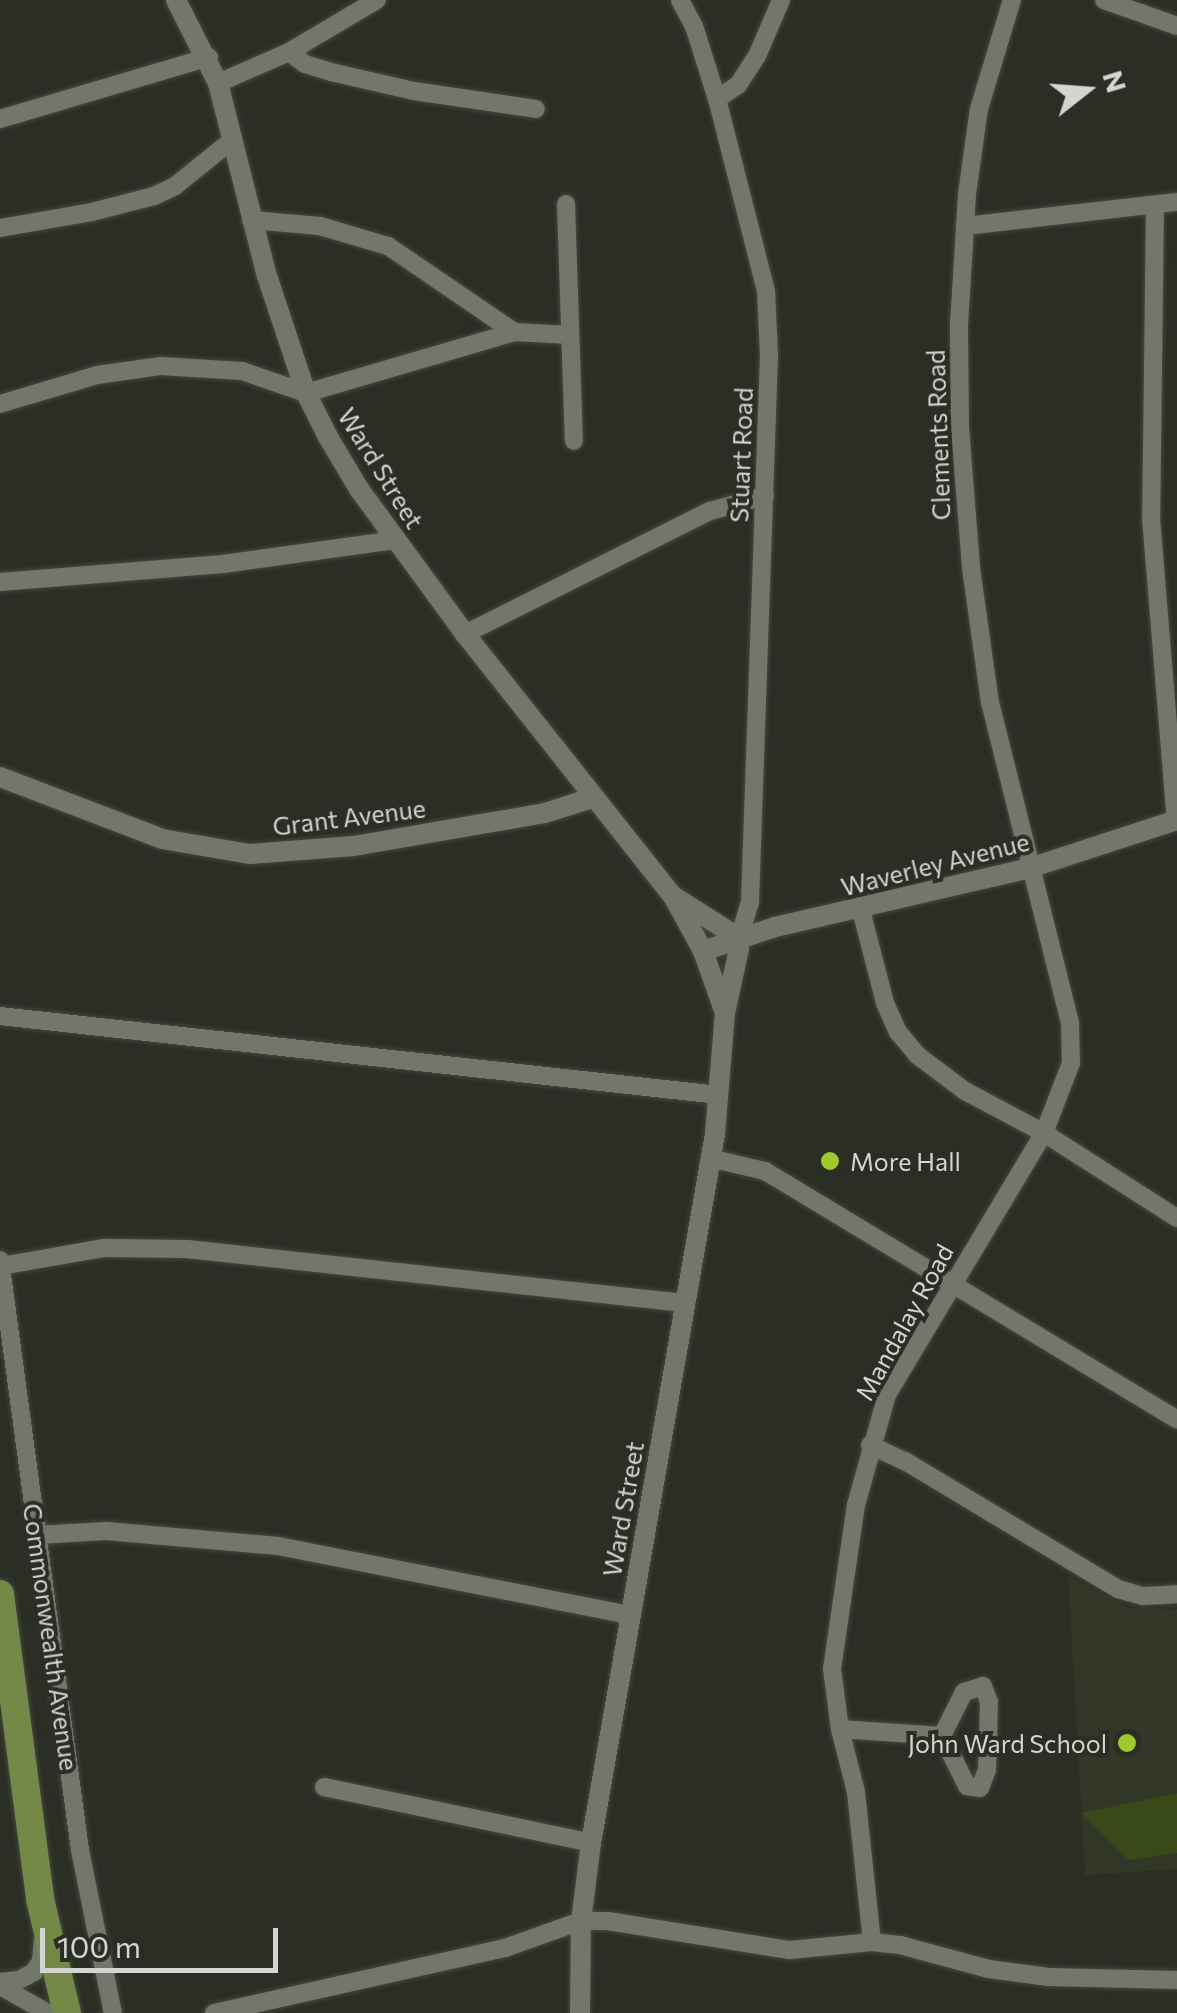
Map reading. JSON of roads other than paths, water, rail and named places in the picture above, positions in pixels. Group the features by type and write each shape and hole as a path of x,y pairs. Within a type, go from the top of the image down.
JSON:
{"main road":[{"name":"Commonwealth Avenue","path":"0,1594 40,1899 67,2013"}],"street":[{"name":"Ward Street","path":"176,0 209,57 218,82 251,220 306,392 359,489 396,540 592,798 673,896 703,951 724,1014"},
{"path":"218,82 290,52 377,0"},
{"name":"Stuart Road","path":"680,0 694,26 717,99 766,291 765,496 750,902 739,938"},
{"path":"717,99 738,85 757,56 781,0"},
{"name":"Clements Road","path":"1012,0 979,108 964,226 960,426 970,567 990,703 1030,868"},
{"path":"1104,0 1175,21"},
{"path":"290,52 305,64 414,92 536,110"},
{"path":"0,119 209,57"},
{"path":"0,228 92,212 154,196 175,186 232,140"},
{"path":"964,226 1177,202"},
{"path":"566,204 574,441"},
{"path":"1155,205 1150,518 1176,820"},
{"path":"251,220 320,226 388,246 514,332"},
{"path":"0,404 97,375 161,366 242,371 306,392 514,332 570,335"},
{"path":"466,634 710,511 765,496"},
{"path":"0,582 224,564 396,540"},
{"name":"Grant Avenue","path":"0,776 162,839 250,854 354,846 545,813 592,798"},
{"name":"Waverley Avenue","path":"703,951 739,938 1030,868 1176,820"},
{"name":"Mandalay Road","path":"872,1942 856,1792 840,1729 833,1654 870,1445 888,1394 1044,1133 1071,1063 1070,1022 1030,868"},
{"name":"Ward Street","path":"580,2013 582,1921 592,1843 710,1158 724,1014 739,938 673,896"},
{"path":"860,910 885,1003 907,1044 965,1092 1044,1133 1177,1218"},
{"path":"0,1016 719,1095"},
{"path":"710,1158 765,1170 1177,1420"},
{"path":"0,1263 104,1248 187,1249 684,1303"},
{"name":"Commonwealth Avenue","path":"0,1263 80,1850 113,2013"},
{"path":"870,1445 906,1460 1118,1588 1148,1596 1177,1594"},
{"path":"37,1534 106,1531 278,1546 630,1615"},
{"path":"983,1686 989,1702 984,1786 973,1790 968,1786 942,1736 964,1692 983,1686"},
{"path":"840,1729 942,1736"},
{"path":"324,1787 592,1843"},
{"path":"0,1984 23,1979 41,1961 40,1899"},
{"path":"214,2013 505,1948 582,1921 608,1921 790,1950 872,1942 1018,1974 1177,1980"},
{"path":"0,1984 48,2013"}],"place":[{"name":"More Hall","path":"830,1161"},
{"name":"John Ward School","path":"1127,1743"}]}
